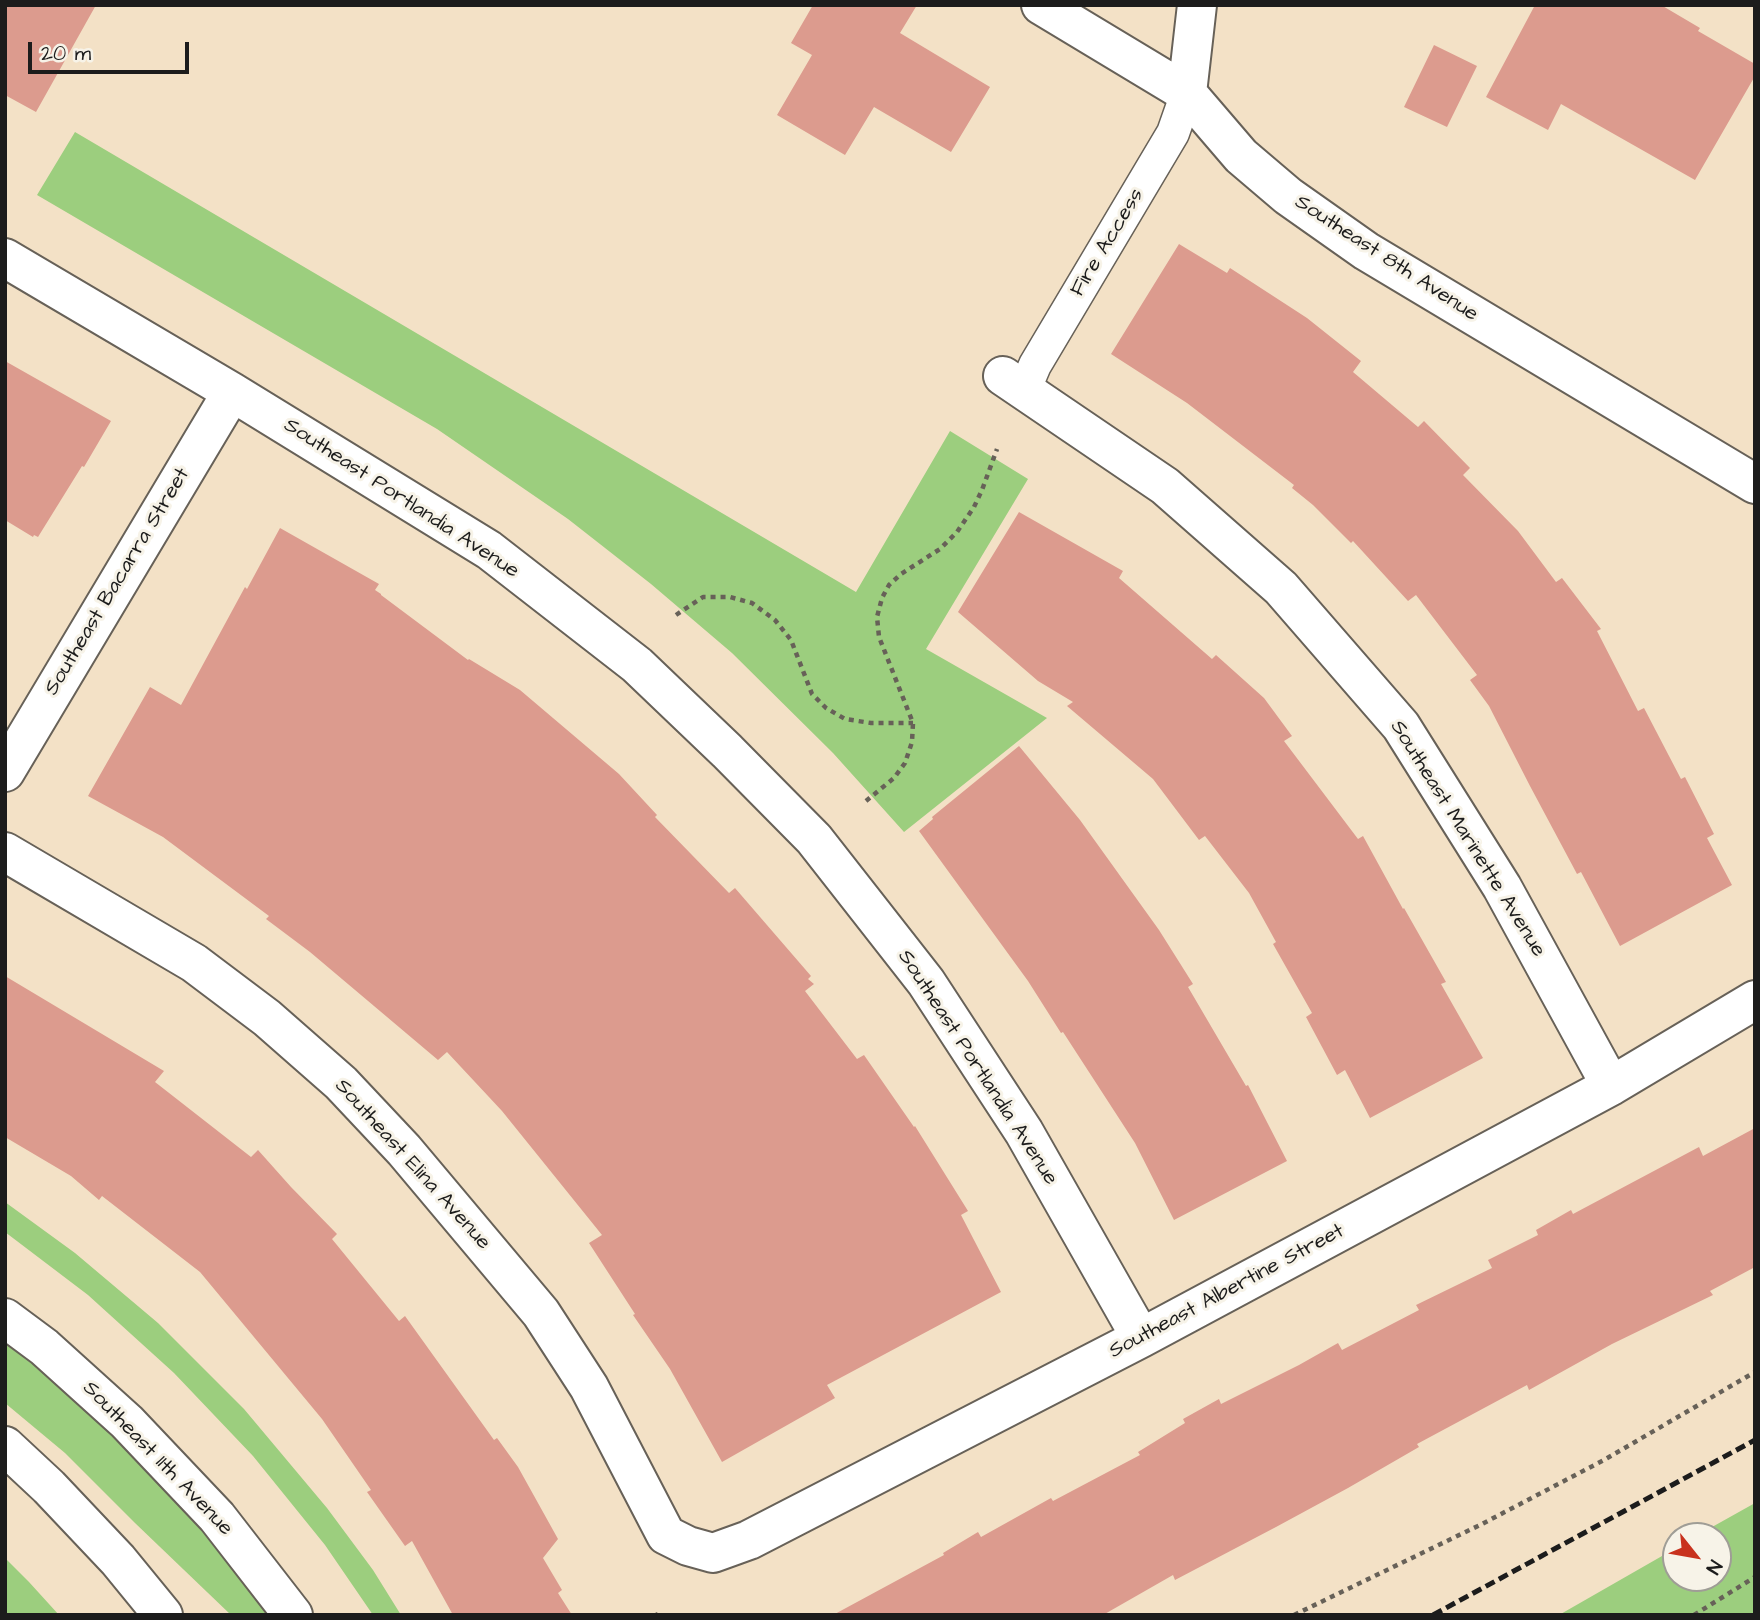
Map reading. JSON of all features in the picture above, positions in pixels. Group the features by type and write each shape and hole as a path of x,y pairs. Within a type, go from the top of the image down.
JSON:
{"street":[{"name":"Southeast 8th Avenue","path":"1041,5 1188,93 1241,156 1288,196 1366,251 1755,484"},
{"path":"1188,93 1196,5"},
{"name":"Southeast Portlandia Avenue","path":"5,258 232,392 489,550 637,665 814,839 934,993 1024,1132 1141,1338"},
{"name":"Southeast Marinette Avenue","path":"1013,383 1165,486 1281,589 1401,726 1502,887 1611,1086"},
{"name":"Southeast Bacarra Street","path":"5,772 232,392"},
{"name":"Southeast Elina Avenue","path":"5,852 194,963 267,1018 341,1083 404,1150 541,1313 589,1387 666,1535 688,1546"},
{"name":"Southeast Albertine Street","path":"688,1546 713,1553 750,1540 1141,1338 1611,1086 1755,1000"},
{"name":"Southeast 11th Avenue","path":"5,1318 44,1346 127,1422 217,1517 293,1615"},
{"path":"5,1447 49,1487 118,1560 163,1615"}],"lane":[{"name":"Fire Access","path":"1013,383 1035,365 1174,133 1188,93"}],"path":[{"path":"866,801 894,778 905,763 912,742 913,723 879,638 877,617 882,597 901,573 940,549 957,532 978,498 996,449"},
{"path":"676,615 703,597 730,597 752,603 775,620 791,640 812,694 826,708 845,719 871,723 913,723"},
{"path":"1294,1615 1604,1460 1755,1373"},
{"path":"1694,1615 1755,1577"}],"green space":[{"path":"75,132 856,592 950,431 1028,479 926,649 1047,718 904,832 833,753 732,653 651,584 568,519 437,429 37,195"},
{"path":"5,1202 75,1253 158,1323 244,1409 327,1508 373,1570 401,1615 373,1615 325,1545 253,1456 174,1373 88,1295 5,1232"},
{"path":"5,1336 74,1398 179,1502 274,1615 231,1615 65,1453 5,1403"},
{"path":"1755,1503 1755,1615 1559,1615 1662,1556 1662,1592 1732,1592 1732,1522 1721,1522"},
{"path":"5,1558 29,1582 59,1615 5,1615"}],"building":[{"path":"5,5 96,5 36,112 5,95"},
{"path":"813,5 917,5 900,33 990,87 951,152 874,107 845,155 777,115 812,55 791,43"},
{"path":"1535,5 1661,5 1700,28 1698,31 1755,64 1755,76 1695,180 1561,104 1548,130 1486,97"},
{"path":"1434,45 1477,66 1447,127 1404,107"},
{"path":"1179,244 1227,273 1230,268 1307,318 1361,361 1353,372 1418,427 1424,421 1470,468 1463,475 1518,531 1556,582 1562,578 1601,629 1597,631 1638,711 1644,708 1681,779 1685,777 1714,834 1707,838 1732,885 1620,946 1581,872 1577,874 1489,706 1470,680 1477,675 1416,595 1408,601 1353,541 1351,543 1292,488 1294,485 1187,403 1111,354"},
{"path":"5,361 111,421 38,537 33,537 5,520"},
{"path":"1019,512 1123,571 1119,578 1212,659 1216,655 1264,698 1292,736 1284,741 1358,839 1363,836 1446,982 1441,984 1483,1058 1370,1118 1345,1070 1337,1075 1306,1017 1312,1013 1273,944 1276,942 1249,893 1205,836 1199,840 1153,779 1067,706 1073,702 1038,681 958,612"},
{"path":"280,528 379,584 375,590 381,595 468,660 520,690 619,774 657,815 655,817 729,893 735,888 811,976 808,979 814,984 805,991 857,1059 864,1055 915,1126 968,1211 961,1215 1001,1292 827,1385 835,1398 722,1462 670,1369 589,1243 602,1235 502,1111 447,1052 438,1060 310,952 266,919 269,916 163,837 88,796 150,687 181,705"},
{"path":"1019,746 1080,820 1159,930 1193,984 1188,987 1246,1086 1248,1085 1287,1161 1174,1220 1135,1143 1063,1032 1061,1033 1028,981 919,831 932,817"},
{"path":"5,976 164,1071 155,1082 251,1157 258,1150 337,1234 332,1239 399,1321 405,1316 494,1440 497,1438 518,1467 558,1539 543,1558 562,1590 558,1593 572,1615 453,1615 412,1541 405,1546 367,1492 371,1490 322,1419 200,1272 102,1196 99,1200 71,1176 5,1137"},
{"path":"1755,1128 1755,1267 1710,1291 1713,1295 1612,1344 1529,1390 1527,1385 1417,1444 1419,1447 1276,1527 1175,1580 1173,1575 1103,1615 833,1615 944,1555 943,1553 978,1532 981,1537 1051,1498 1053,1501 1140,1455 1138,1452 1185,1423 1183,1419 1219,1399 1221,1404 1338,1343 1342,1350 1419,1310 1416,1305 1492,1268 1488,1260 1538,1235 1536,1230 1571,1210 1573,1214 1699,1147 1703,1156"}],"railway":[{"path":"1433,1615 1755,1440"}]}
